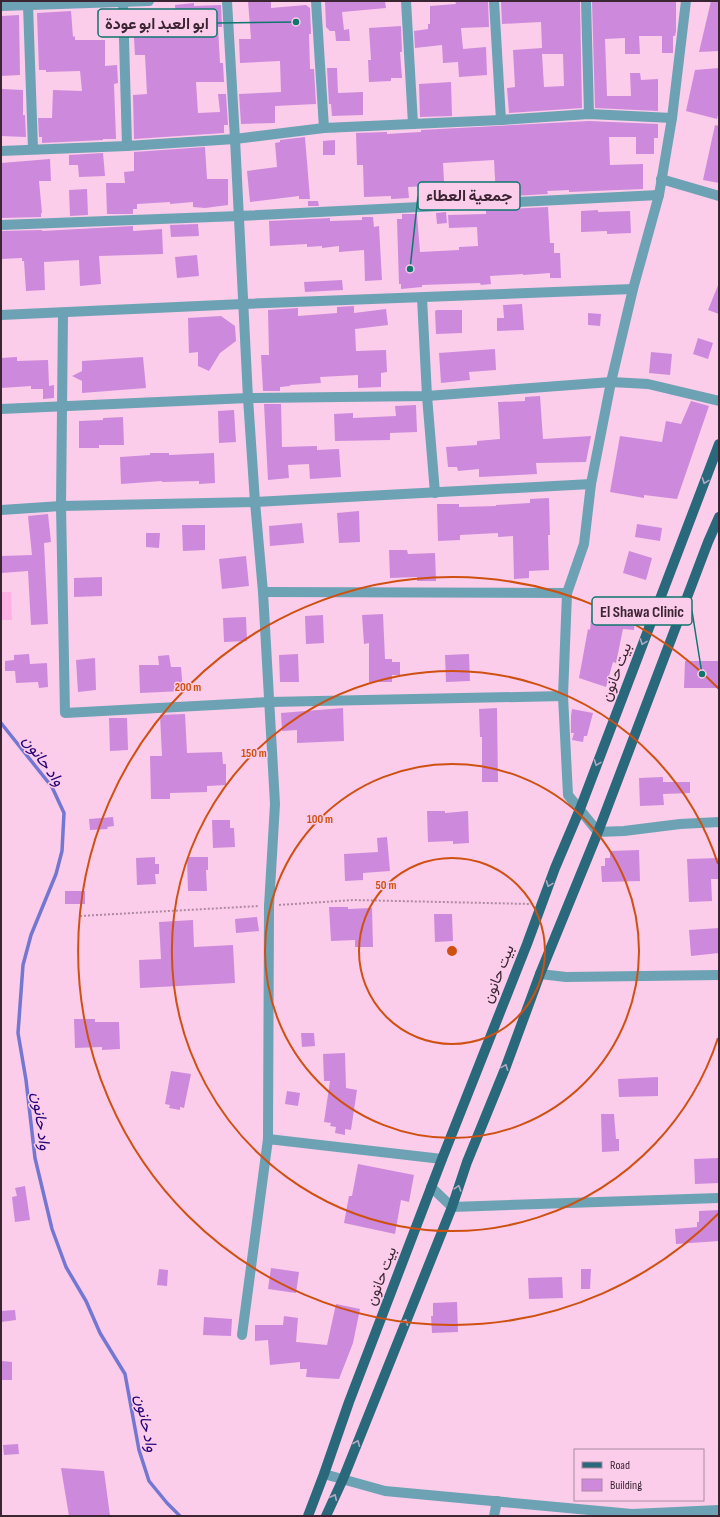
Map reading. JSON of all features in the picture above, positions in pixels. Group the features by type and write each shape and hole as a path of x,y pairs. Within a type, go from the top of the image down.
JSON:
{"main road":[{"name":"بيت حانون","path":"308,1516 349,1402 442,1159 541,904 580,809 719,444"},
{"path":"326,1516 343,1479 452,1207 466,1162 505,1068 540,974 598,832 708,542 719,517"}],"street":[{"path":"1,6 70,2 122,3 149,1"},
{"path":"227,1 248,398 263,592 275,804 270,906 268,1139 242,1335"},
{"path":"316,1 324,128"},
{"path":"406,1 413,124"},
{"path":"494,1 501,120"},
{"path":"586,1 589,114"},
{"path":"686,1 672,118 659,195 633,289 612,382 591,484 584,544 567,593 563,696 568,795 598,832 624,831 680,824 719,822"},
{"path":"122,3 127,146"},
{"path":"28,5 33,149"},
{"path":"1,151 127,146 235,139 324,128 501,120 589,114 672,118"},
{"path":"661,179 719,196"},
{"path":"1,225 239,216 659,195"},
{"path":"1,315 633,289"},
{"path":"422,298 435,493"},
{"path":"63,312 61,506 65,713 270,702 563,696"},
{"path":"1,409 248,398 428,396 612,382 648,384 719,402"},
{"path":"1,510 61,506 255,502 591,484"},
{"path":"263,592 567,593"},
{"path":"540,974 566,977 719,975"},
{"path":"268,1139 442,1159"},
{"path":"431,1188 452,1207 719,1198"},
{"path":"324,1474 385,1491 632,1514 719,1510"},
{"path":"494,1516 497,1501"}],"path":[{"path":"80,916 353,900 541,904"}],"shaded area":[{"path":"1,592 11,592 12,620 1,620"}],"building":[{"path":"248,1 271,1 271,8 306,5 310,8 310,69 314,69 316,104 275,106 275,123 241,124 239,94 281,92 280,61 240,63 239,39 251,39"},
{"path":"325,1 385,1 386,8 342,12 344,30 349,29 350,41 336,41 335,31 330,31 326,27"},
{"path":"455,1 488,1 489,27 461,28 463,49 486,47 487,75 459,77 458,62 443,63 442,45 415,48 414,31 428,29 428,24 430,24 430,6 456,4"},
{"path":"501,1 580,1 582,108 509,113 507,88 515,87 513,50 542,48 541,22 502,24","holes":["542,54 563,54 564,86 544,87"]},
{"path":"592,1 676,1 676,31 675,36 673,36 673,53 662,53 662,36 639,36 640,54 625,54 625,38 605,39 607,96 631,96 630,73 640,73 641,80 658,79 658,111 595,108"},
{"path":"711,1 719,1 719,51 699,52"},
{"path":"194,3 194,6 221,5 222,27 218,27 220,63 223,63 224,82 196,82 198,113 220,112 218,94 226,94 228,125 224,125 224,133 134,139 133,95 147,94 145,55 135,55 133,20 130,20 130,11 146,9 147,23 176,22 175,5"},
{"path":"112,9 114,33 99,34 97,10"},
{"path":"71,11 73,37 75,36 75,40 105,40 105,66 117,65 118,83 114,84 116,139 42,143 42,137 39,137 38,118 52,118 53,90 82,91 80,71 46,72 46,70 39,70 37,13"},
{"path":"19,15 20,75 1,76 1,16"},
{"path":"401,26 402,52 400,52 402,78 391,78 391,81 369,82 368,60 371,60 369,28"},
{"path":"327,68 337,68 338,93 363,92 363,115 332,116 331,104 329,104"},
{"path":"719,68 719,111 717,119 686,111 695,70"},
{"path":"451,82 452,116 420,117 419,84"},
{"path":"1,89 23,90 23,115 25,115 26,137 1,136"},
{"path":"589,121 658,124 658,138 654,138 654,154 636,154 636,137 609,137 610,165 643,164 643,189 569,192 569,190 547,191 548,194 496,197 494,160 443,163 445,199 428,200 427,186 408,187 409,198 391,199 391,196 364,197 363,165 357,165 356,133 387,132 387,134 421,132 421,130"},
{"path":"715,125 719,126 719,183 703,180"},
{"path":"305,137 310,199 299,199 299,196 250,202 247,171 277,167 275,143 280,142 280,140"},
{"path":"335,140 335,155 323,155 323,141"},
{"path":"205,147 207,179 228,179 228,205 205,208 193,207 193,202 137,204 137,209 133,209 133,214 107,214 106,183 125,183 124,172 134,171 134,152"},
{"path":"103,153 105,176 79,177 78,165 69,165 69,155"},
{"path":"50,159 51,181 39,181 42,213 41,217 1,218 1,163"},
{"path":"87,189 88,215 70,216 69,190"},
{"path":"308,201 318,201 319,206 308,206"},
{"path":"548,207 550,243 554,243 554,253 560,253 561,278 550,278 550,273 490,276 491,284 422,285 422,287 401,289 401,284 399,284 397,219 402,219 402,214 417,214 420,252 459,250 459,247 478,246 477,227 449,228 448,215 486,214 486,210"},
{"path":"598,210 598,212 630,211 631,233 607,234 607,231 581,232 581,211"},
{"path":"446,212 447,223 437,224 436,213"},
{"path":"362,217 373,217 374,227 379,226 382,280 365,281 364,250 339,252 339,246 322,248 322,246 307,247 307,244 270,246 269,221 330,218 330,221 362,220"},
{"path":"198,224 199,236 171,237 170,225"},
{"path":"133,226 133,231 162,229 163,254 99,256 101,284 80,286 79,260 44,262 45,290 26,291 24,261 22,261 22,258 1,259 1,231 42,231"},
{"path":"197,255 199,276 177,278 175,257"},
{"path":"342,280 343,290 305,292 304,282"},
{"path":"719,283 719,314 708,310"},
{"path":"522,304 524,330 497,331 497,318 504,318 503,305"},
{"path":"354,306 354,313 386,309 388,325 355,329 356,351 386,350 387,372 381,373 381,387 358,388 358,375 320,377 321,383 290,385 280,387 280,391 263,391 261,355 269,355 268,310 298,308 298,316 337,313 337,307"},
{"path":"462,310 462,333 436,334 435,311"},
{"path":"588,313 601,314 600,326 588,325"},
{"path":"221,316 235,326 236,341 220,353 209,371 198,366 198,352 189,353 188,318"},
{"path":"698,338 713,343 708,359 693,354"},
{"path":"495,349 496,370 469,372 470,380 441,383 439,353"},
{"path":"651,352 672,354 670,375 649,373"},
{"path":"17,357 17,361 48,360 49,386 54,385 54,398 43,399 43,389 31,389 31,386 1,388 1,358"},
{"path":"143,357 146,388 82,393 82,381 72,376 82,371 82,361"},
{"path":"540,396 543,439 591,436 586,462 536,463 537,474 479,477 479,469 458,471 457,467 448,467 446,447 477,445 477,441 500,439 498,402 525,401 525,397"},
{"path":"691,401 709,406 677,499 644,495 644,498 610,492 620,436 662,442 666,421 681,424"},
{"path":"264,404 281,404 282,447 317,446 317,450 339,449 341,477 310,479 309,464 288,465 289,478 268,480"},
{"path":"416,405 417,432 390,433 390,440 335,441 334,414 353,413 353,418 396,416 395,406"},
{"path":"234,410 236,442 219,443 218,411"},
{"path":"123,417 124,445 99,445 99,448 79,448 79,421"},
{"path":"150,453 169,453 169,455 214,453 215,483 199,484 199,481 162,481 121,484 120,457 150,455"},
{"path":"549,498 549,570 529,571 529,578 514,579 513,536 498,537 498,533 460,535 460,540 438,541 437,504 459,504 459,507 496,506 530,503 530,499"},
{"path":"359,511 360,542 339,543 337,513"},
{"path":"48,514 51,542 44,543 48,624 31,625 28,571 1,573 1,556 32,555 28,516"},
{"path":"302,523 304,543 270,546 269,526"},
{"path":"637,524 662,528 660,541 635,537"},
{"path":"182,525 205,525 205,550 183,551"},
{"path":"146,533 160,533 159,548 146,547"},
{"path":"389,550 407,550 408,554 435,553 436,581 417,581 417,577 390,578"},
{"path":"629,551 652,558 646,580 623,573"},
{"path":"246,556 249,586 222,589 219,559"},
{"path":"102,577 102,596 74,597 74,578"},
{"path":"593,601 636,606 634,630 623,629 616,663 613,662 606,687 579,678 588,629 590,630"},
{"path":"383,614 385,659 392,659 392,662 400,662 400,675 392,675 392,682 369,682 369,643 364,644 362,615"},
{"path":"323,615 324,643 306,644 305,616"},
{"path":"246,617 247,641 224,642 223,618"},
{"path":"29,654 30,664 47,663 48,687 39,688 38,682 16,683 15,671 5,671 5,661 14,660 14,655"},
{"path":"298,654 299,682 280,682 279,655"},
{"path":"469,654 470,681 446,682 445,655"},
{"path":"169,655 171,667 181,667 183,691 140,693 139,665 159,665 158,656"},
{"path":"95,658 96,690 78,692 76,660"},
{"path":"685,661 719,661 719,688 684,688"},
{"path":"343,708 344,741 297,743 297,730 282,731 281,713"},
{"path":"497,708 498,782 482,782 482,737 480,737 479,709"},
{"path":"572,709 593,713 587,736 584,736 583,742 572,740 574,733 571,733"},
{"path":"185,714 187,753 222,752 223,764 226,764 226,785 207,786 207,792 170,793 170,799 151,799 150,756 162,756 160,715"},
{"path":"109,718 127,718 128,750 110,751"},
{"path":"663,777 663,782 690,782 690,793 663,794 664,805 640,806 639,778"},
{"path":"427,811 445,811 445,813 468,811 469,843 453,844 453,841 428,842"},
{"path":"113,817 114,826 107,827 108,829 90,830 89,819"},
{"path":"212,820 230,820 230,828 234,828 235,847 213,848"},
{"path":"387,837 390,871 363,873 363,880 345,881 344,854 378,852 377,838"},
{"path":"639,850 640,881 602,882 601,866 605,866 605,858 610,858 610,851"},
{"path":"155,857 155,864 159,864 159,874 155,874 156,884 137,885 136,858"},
{"path":"187,857 208,857 208,870 206,870 207,891 188,891"},
{"path":"719,858 719,879 711,879 712,901 689,902 687,859"},
{"path":"65,891 85,891 85,904 65,904"},
{"path":"329,907 348,907 348,909 372,908 373,947 355,947 355,940 331,941"},
{"path":"434,914 452,914 453,941 435,942"},
{"path":"257,917 259,931 236,933 235,919"},
{"path":"193,920 194,947 233,945 235,983 140,988 139,960 161,959 159,922"},
{"path":"719,928 719,953 691,956 689,930"},
{"path":"74,1019 95,1019 95,1022 119,1022 120,1049 102,1050 102,1047 75,1048"},
{"path":"301,1033 314,1033 315,1046 302,1047"},
{"path":"345,1053 346,1088 357,1090 351,1130 345,1129 345,1135 335,1133 336,1127 330,1126 331,1123 324,1122 330,1081 324,1081 323,1054"},
{"path":"171,1071 191,1074 184,1108 180,1107 180,1110 169,1108 170,1105 165,1104"},
{"path":"658,1077 658,1096 619,1097 618,1079"},
{"path":"287,1091 300,1093 298,1106 285,1104"},
{"path":"601,1114 614,1114 616,1139 619,1139 619,1151 602,1152"},
{"path":"719,1158 719,1183 695,1184 694,1159"},
{"path":"358,1164 414,1175 409,1202 401,1200 395,1234 344,1223 349,1196 352,1196"},
{"path":"25,1186 30,1220 15,1222 12,1197 17,1196 15,1188"},
{"path":"719,1210 719,1241 676,1244 675,1229 697,1227 697,1222 699,1222 699,1211"},
{"path":"271,1268 299,1272 296,1293 268,1289"},
{"path":"159,1269 168,1270 167,1286 157,1285"},
{"path":"581,1269 591,1269 590,1289 581,1289"},
{"path":"562,1277 563,1298 529,1299 528,1278"},
{"path":"457,1302 458,1332 432,1333 431,1316 433,1316 433,1303"},
{"path":"336,1304 360,1309 353,1343 339,1379 306,1377 307,1369 300,1369 300,1362 270,1365 268,1340 255,1341 255,1325 283,1325 284,1316 298,1318 296,1342 327,1345"},
{"path":"15,1310 16,1320 1,1322 1,1311"},
{"path":"204,1317 232,1319 231,1336 203,1335"},
{"path":"2,1361 12,1362 12,1380 2,1380"},
{"path":"18,1444 19,1454 4,1455 3,1445"},
{"path":"61,1468 104,1471 110,1516 69,1516"}],"waterway":[{"name":"واد حانون","path":"1,723 52,787 64,813 62,851 56,874 31,935 23,965 18,1033 26,1080 35,1158 52,1229 66,1267 86,1301 100,1333 125,1374 139,1450 149,1481 180,1516"}],"place":[{"name":"ابو العبد ابو عودة","path":"296,22"},
{"name":"جمعية العطاء","path":"410,269"},
{"name":"El Shawa Clinic","path":"702,674"}]}
